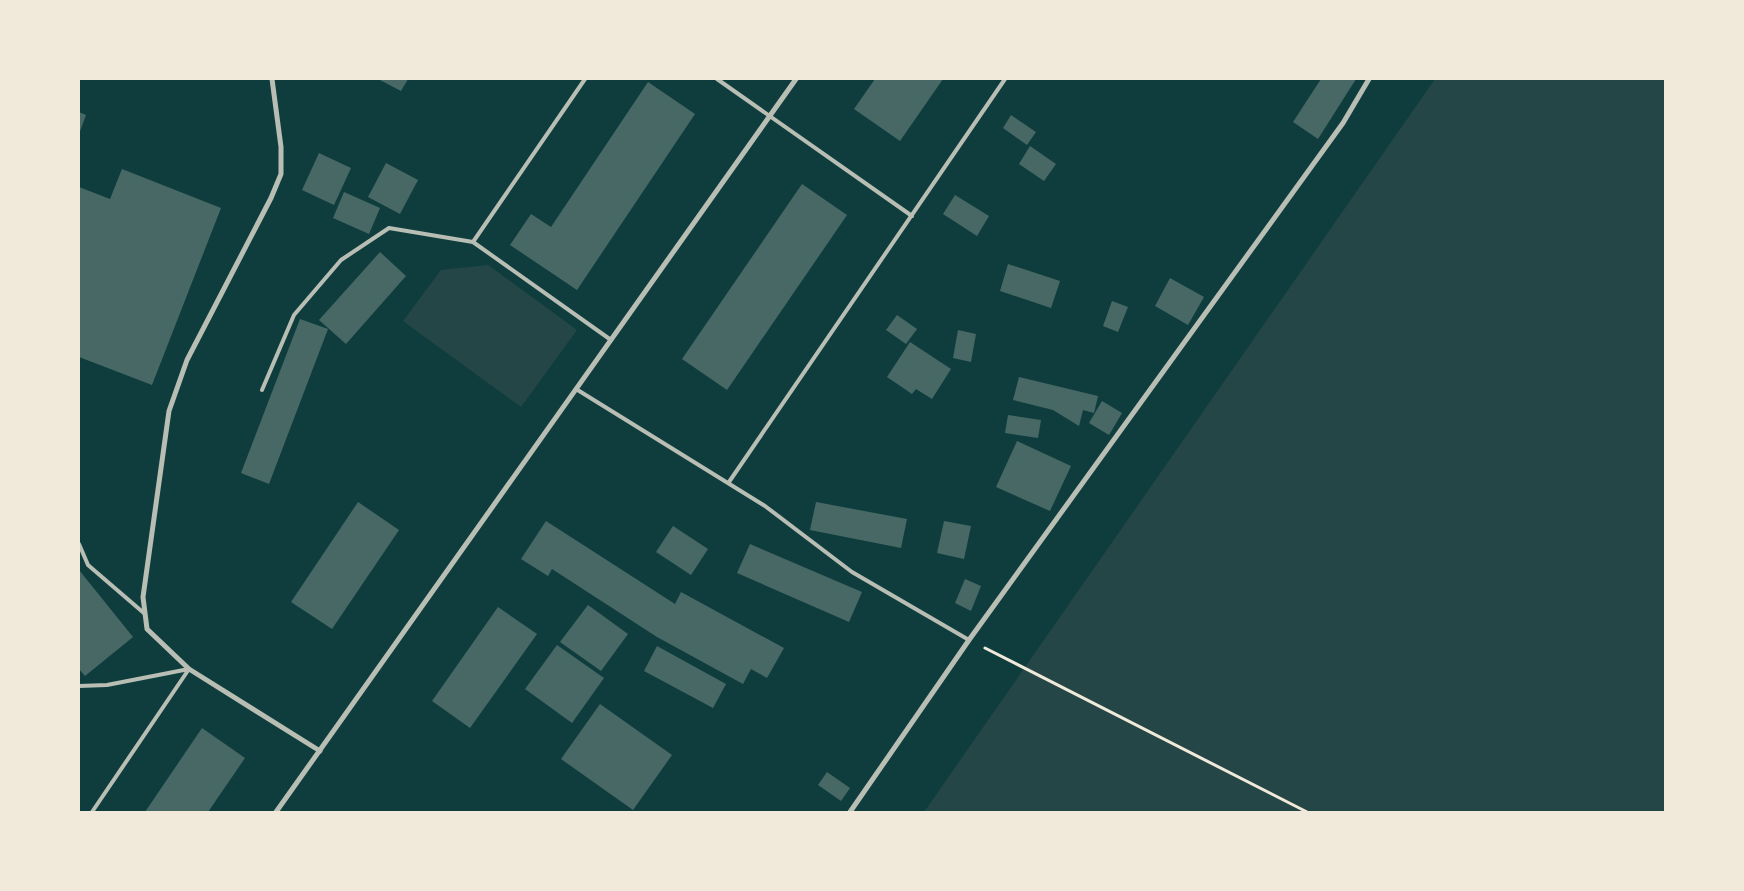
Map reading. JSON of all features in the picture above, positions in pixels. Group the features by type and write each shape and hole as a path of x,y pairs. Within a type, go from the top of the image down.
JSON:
{"street":[{"path":"272,79 281,147 281,174 271,198 187,360 169,411 143,597 147,629 189,669 320,751"},
{"path":"276,812 796,79"},
{"path":"850,812 969,640 1343,123 1369,79"}],"lane":[{"path":"473,242 585,79"},
{"path":"717,79 912,216"},
{"path":"729,482 1005,79"},
{"path":"262,390 294,315 341,260 389,228 473,242 611,340"},
{"path":"576,389 729,482 765,506 852,572 969,640"},
{"path":"79,544 88,565 145,614"},
{"path":"79,686 107,684 189,669"},
{"path":"92,812 189,669"}],"path":[{"path":"969,640 1308,812"}],"shaded area":[{"path":"1435,79 1665,79 1665,812 924,812"},
{"path":"488,265 577,330 521,407 403,321 441,270"}],"building":[{"path":"378,79 408,79 401,91"},
{"path":"875,79 943,79 900,141 854,109"},
{"path":"1321,79 1356,79 1318,139 1293,122"},
{"path":"648,82 695,114 577,290 510,245 531,214 551,227"},
{"path":"79,112 86,115 79,134"},
{"path":"1011,115 1036,132 1027,145 1003,128"},
{"path":"1030,146 1056,164 1044,181 1019,164"},
{"path":"319,153 351,168 334,205 302,190"},
{"path":"386,163 418,180 400,214 368,197"},
{"path":"122,169 221,208 152,385 79,357 79,187 110,199"},
{"path":"802,184 847,215 727,390 682,359"},
{"path":"344,192 380,208 369,234 333,218"},
{"path":"955,195 989,216 977,236 943,214"},
{"path":"380,252 406,276 346,344 319,320"},
{"path":"1008,264 1060,281 1051,308 1000,291"},
{"path":"1170,278 1204,297 1188,325 1155,306"},
{"path":"1112,301 1128,307 1118,332 1103,326"},
{"path":"897,315 917,329 906,344 886,330"},
{"path":"300,319 328,329 269,484 241,473"},
{"path":"958,330 976,334 971,362 953,358"},
{"path":"910,342 951,369 932,399 916,389 912,394 887,377"},
{"path":"1019,377 1098,396 1094,413 1083,410 1079,426 1053,410 1013,400"},
{"path":"1102,401 1122,413 1109,435 1089,423"},
{"path":"1008,415 1041,420 1038,438 1005,433"},
{"path":"1017,441 1071,466 1050,511 996,487"},
{"path":"358,502 399,530 332,629 291,602"},
{"path":"816,502 907,519 901,548 810,530"},
{"path":"546,521 675,604 681,592 784,648 767,678 751,669 743,684 657,637 552,569 548,576 521,559"},
{"path":"944,521 971,526 964,559 937,553"},
{"path":"673,526 708,549 691,575 656,552"},
{"path":"750,544 862,592 849,622 737,573"},
{"path":"79,570 133,637 85,676 79,669"},
{"path":"965,579 981,586 971,611 955,603"},
{"path":"588,605 628,634 601,671 560,642"},
{"path":"498,607 537,634 470,728 432,701"},
{"path":"557,645 604,678 572,723 525,689"},
{"path":"657,646 726,684 713,708 644,671"},
{"path":"600,704 672,755 633,810 561,759"},
{"path":"202,728 245,758 208,812 145,812"},
{"path":"827,772 850,788 841,801 818,785"}]}
